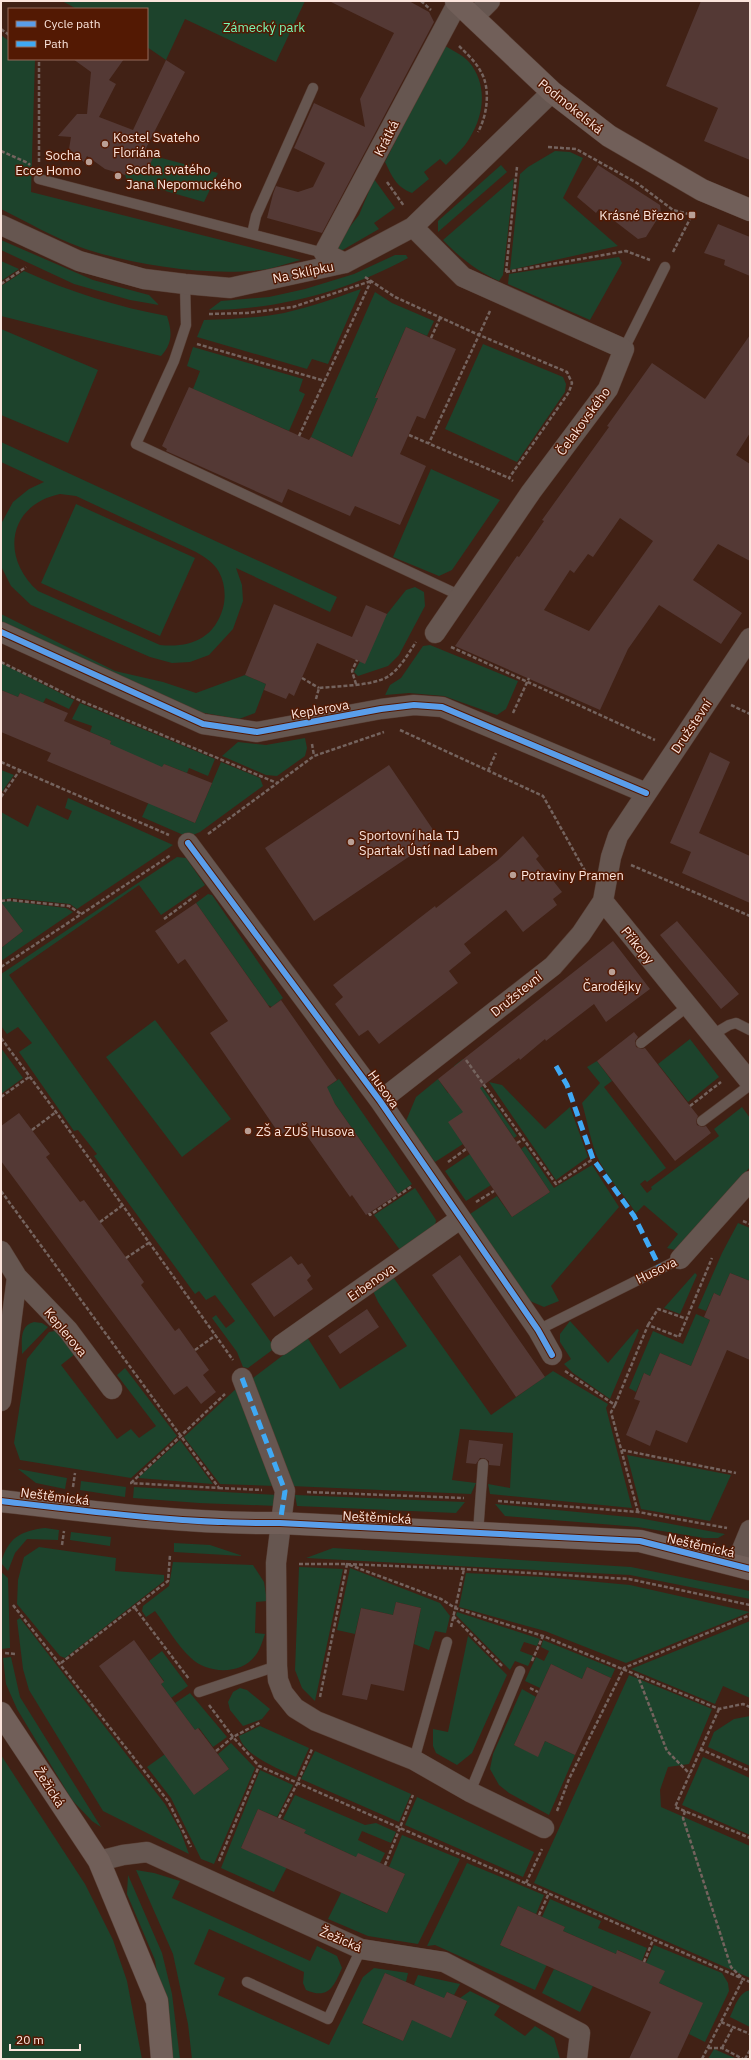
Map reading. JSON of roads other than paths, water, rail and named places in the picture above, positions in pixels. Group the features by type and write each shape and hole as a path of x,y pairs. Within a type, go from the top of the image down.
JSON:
{"street":[{"path":"473,18 490,1"},
{"name":"Podmokelská","path":"457,2 552,92 609,136 709,193 750,210"},
{"name":"Krátká","path":"324,253 457,2"},
{"name":"Na Sklípku","path":"1,225 80,261 144,279 186,284 230,288 345,263 413,226 552,92"},
{"path":"413,226 463,277 624,349"},
{"path":"324,253 345,263"},
{"name":"Čelakovského","path":"436,633 531,492 608,389 624,349"},
{"name":"Keplerova","path":"1,632 203,724 257,732 414,705 442,707 646,793"},
{"name":"Družstevní","path":"380,1101 553,966 581,934 603,901 611,857 618,836 750,638"},
{"name":"Husova","path":"188,843 380,1101 460,1220 538,1330 552,1355"},
{"name":"Příkopy","path":"603,901 746,1078"},
{"name":"Husova","path":"680,1259 750,1181"},
{"name":"Erbenova","path":"281,1345 460,1220"},
{"name":"Keplerova","path":"1,1251 17,1277 68,1330 112,1389"},
{"path":"1,1401 17,1277"},
{"path":"242,1378 285,1491 276,1563 277,1666 278,1680 283,1693 295,1708 316,1721 414,1760 470,1792 549,1823"},
{"name":"Neštěmická","path":"1,1501 125,1516 239,1524 280,1523 640,1542 743,1566"},
{"path":"741,1530 743,1566"},
{"name":"Žežická","path":"1,1713 99,1861 157,2001 162,2059"},
{"name":"Žežická","path":"99,1861 123,1855 147,1852 361,1949 444,1962 580,2033 577,2059"}],"lane":[{"path":"252,234 256,216 314,88"},
{"path":"39,179 324,253"},
{"path":"624,349 665,267"},
{"path":"186,284 186,324 174,361 136,444 460,596"},
{"path":"641,1042 688,1006"},
{"path":"712,1035 729,1025 736,1023 750,1030"},
{"path":"702,1121 746,1078"},
{"name":"Husova","path":"538,1330 680,1259"},
{"path":"478,1533 483,1464"},
{"path":"414,1760 448,1642"},
{"path":"198,1692 277,1666"},
{"path":"470,1792 524,1669"},
{"path":"247,1982 328,2019 361,1949"}],"place":[{"name":"Kostel Svateho Floriána","path":"105,144"},
{"name":"Socha Ecce Homo","path":"89,162"},
{"name":"Socha svatého Jana Nepomuckého","path":"118,176"},
{"name":"Krásné Březno","path":"692,215"},
{"name":"Sportovní hala TJ Spartak Ústí nad Labem","path":"351,842"},
{"name":"Potraviny Pramen","path":"513,875"},
{"name":"Čarodějky","path":"612,972"},
{"name":"ZŠ a ZUŠ Husova","path":"248,1131"}],"park label":[{"name":"Zámecký park","path":"264,27"}]}
